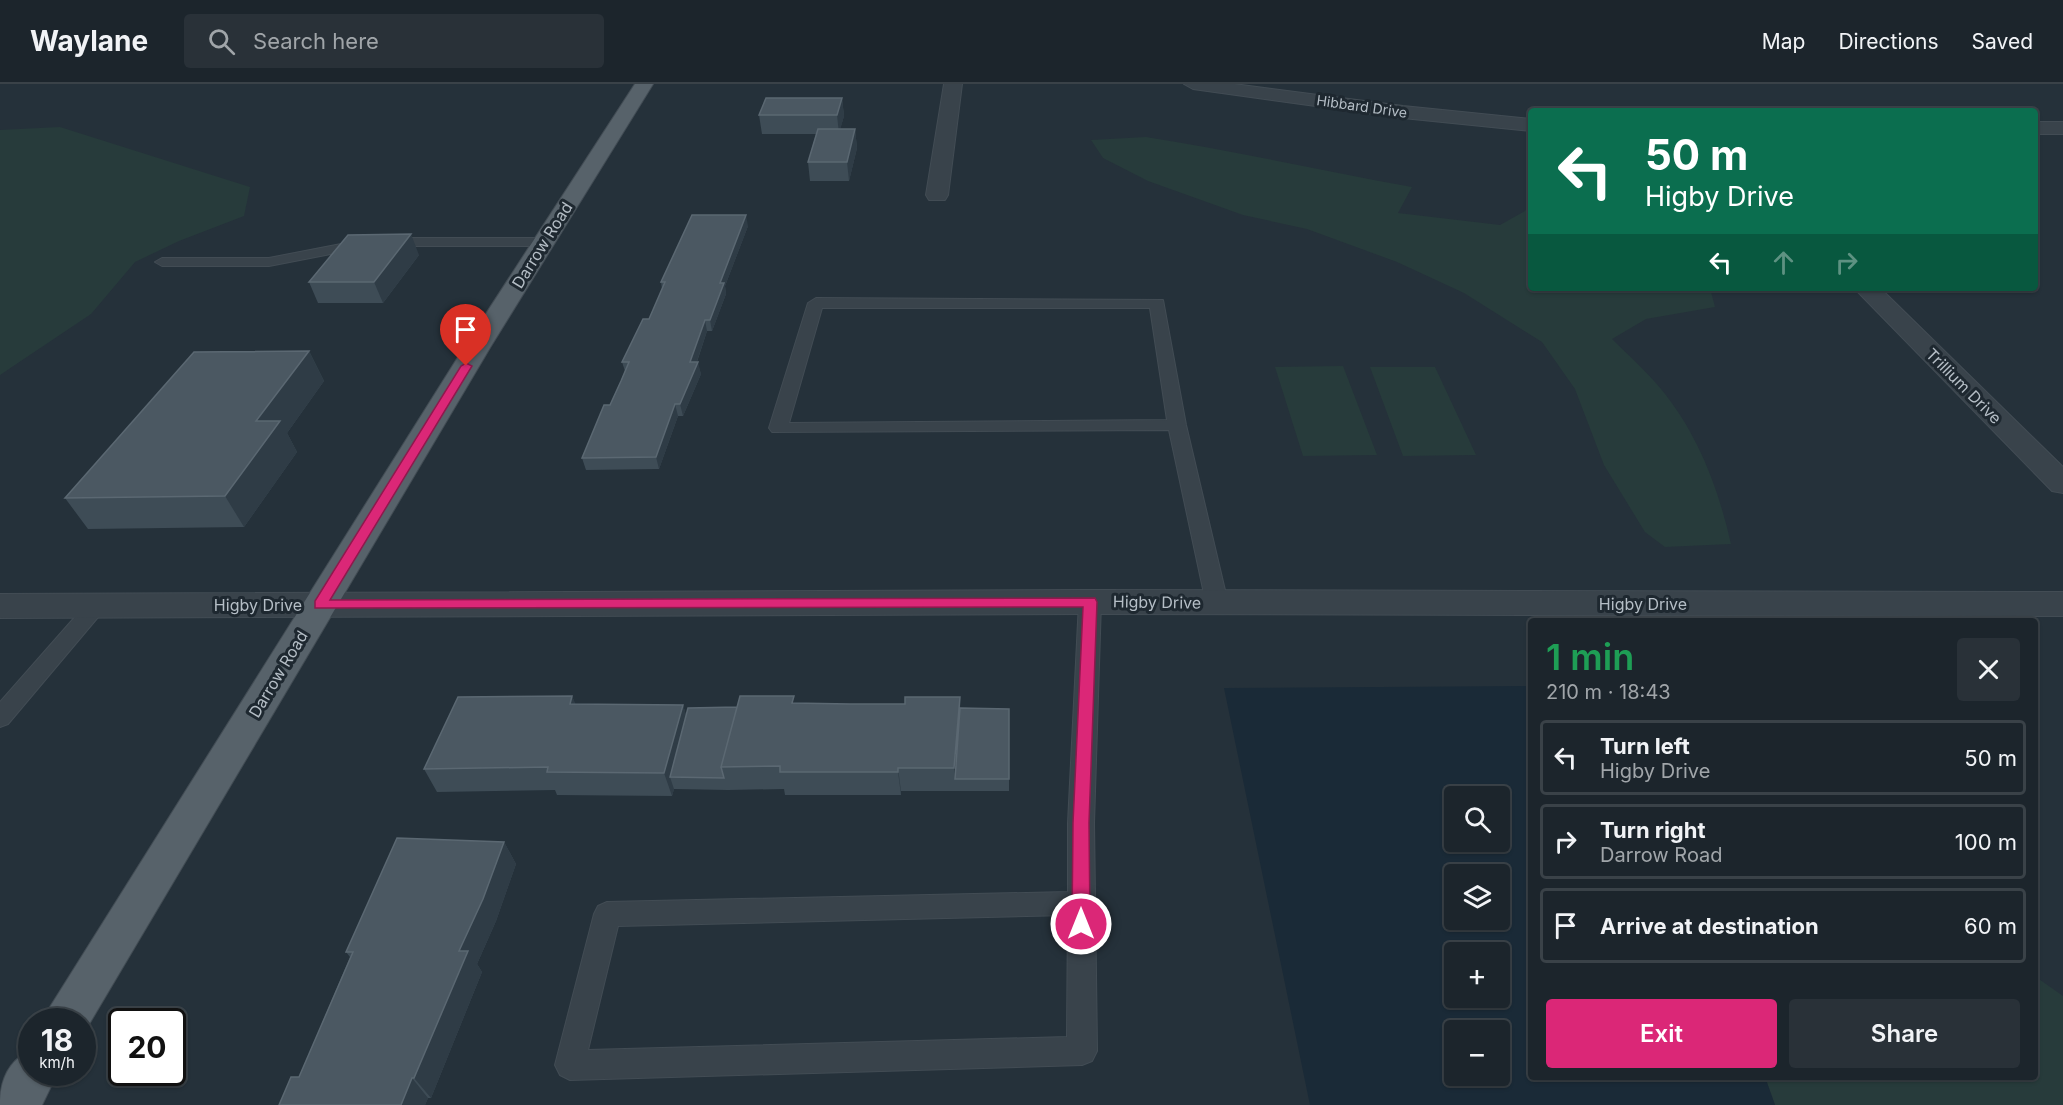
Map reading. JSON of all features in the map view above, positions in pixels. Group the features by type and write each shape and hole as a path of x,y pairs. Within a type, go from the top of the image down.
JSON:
{"main road":[{"name":"Darrow Road","path":"75,1008 320,605 644,84"},
{"path":"15,1105 27,1086"}],"street":[{"path":"938,195 953,84"},
{"name":"Hibbard Drive","path":"1193,84 1320,92 1403,112 1528,124"},
{"path":"2038,128 2063,128"},
{"name":"Trillium Drive","path":"1869,291 2063,484"},
{"name":"Higby Drive","path":"0,606 1090,602 2063,604"}],"lane":[{"path":"162,262 269,262 372,242 544,242"},
{"path":"1177,425 778,428 816,303 1156,303 1177,425 1217,603"},
{"path":"1081,903 607,914 570,1065 1082,1051 1081,823 1090,602"},
{"path":"0,718 97,605"}],"green space":[{"path":"60,127 250,187 244,216 179,241 135,262 91,314 0,375 0,130"},
{"path":"1146,137 1412,187 1398,213 1500,225 1525,211 1528,206 1528,291 1711,291 1715,307 1646,319 1612,339 1655,382 1686,424 1713,482 1731,544 1665,547 1645,532 1604,465 1575,389 1542,342 1464,293 1397,262 1307,229 1243,215 1148,181 1103,158 1091,140"},
{"path":"1343,366 1377,455 1303,456 1275,367"},
{"path":"1370,367 1435,367 1476,455 1403,456"},
{"path":"2038,978 2063,996 2063,1105 1775,1105 1766,1080 2038,1080"}],"water":[{"path":"1528,686 1528,1080 1766,1080 1775,1105 1310,1105 1224,688"}],"building":[{"path":"766,98 842,98 837,115 759,115"},
{"path":"818,129 855,129 847,162 808,162"},
{"path":"692,215 746,215 720,283 724,283 710,320 705,320 690,362 698,362 680,404 675,404 656,457 582,458 604,405 610,405 621,381 629,362 622,362 643,319 649,319 665,282 661,282"},
{"path":"411,234 374,282 309,282 348,235"},
{"path":"309,351 256,421 280,421 225,496 65,498 194,352"},
{"path":"572,696 570,704 683,705 664,773 547,772 548,767 424,769 458,697"},
{"path":"740,696 794,696 792,703 850,704 905,704 905,697 960,697 954,768 898,768 898,772 780,772 780,766 721,767"},
{"path":"737,707 721,767 724,778 670,777 688,708"},
{"path":"960,708 1009,709 1009,779 955,779"},
{"path":"397,838 504,842 483,899 459,951 468,951 414,1078 412,1078 401,1105 279,1105 291,1077 299,1077 353,952 346,952"}],"route":[{"path":"466,366 320,605 1090,602 1081,823 1081,924"}]}
